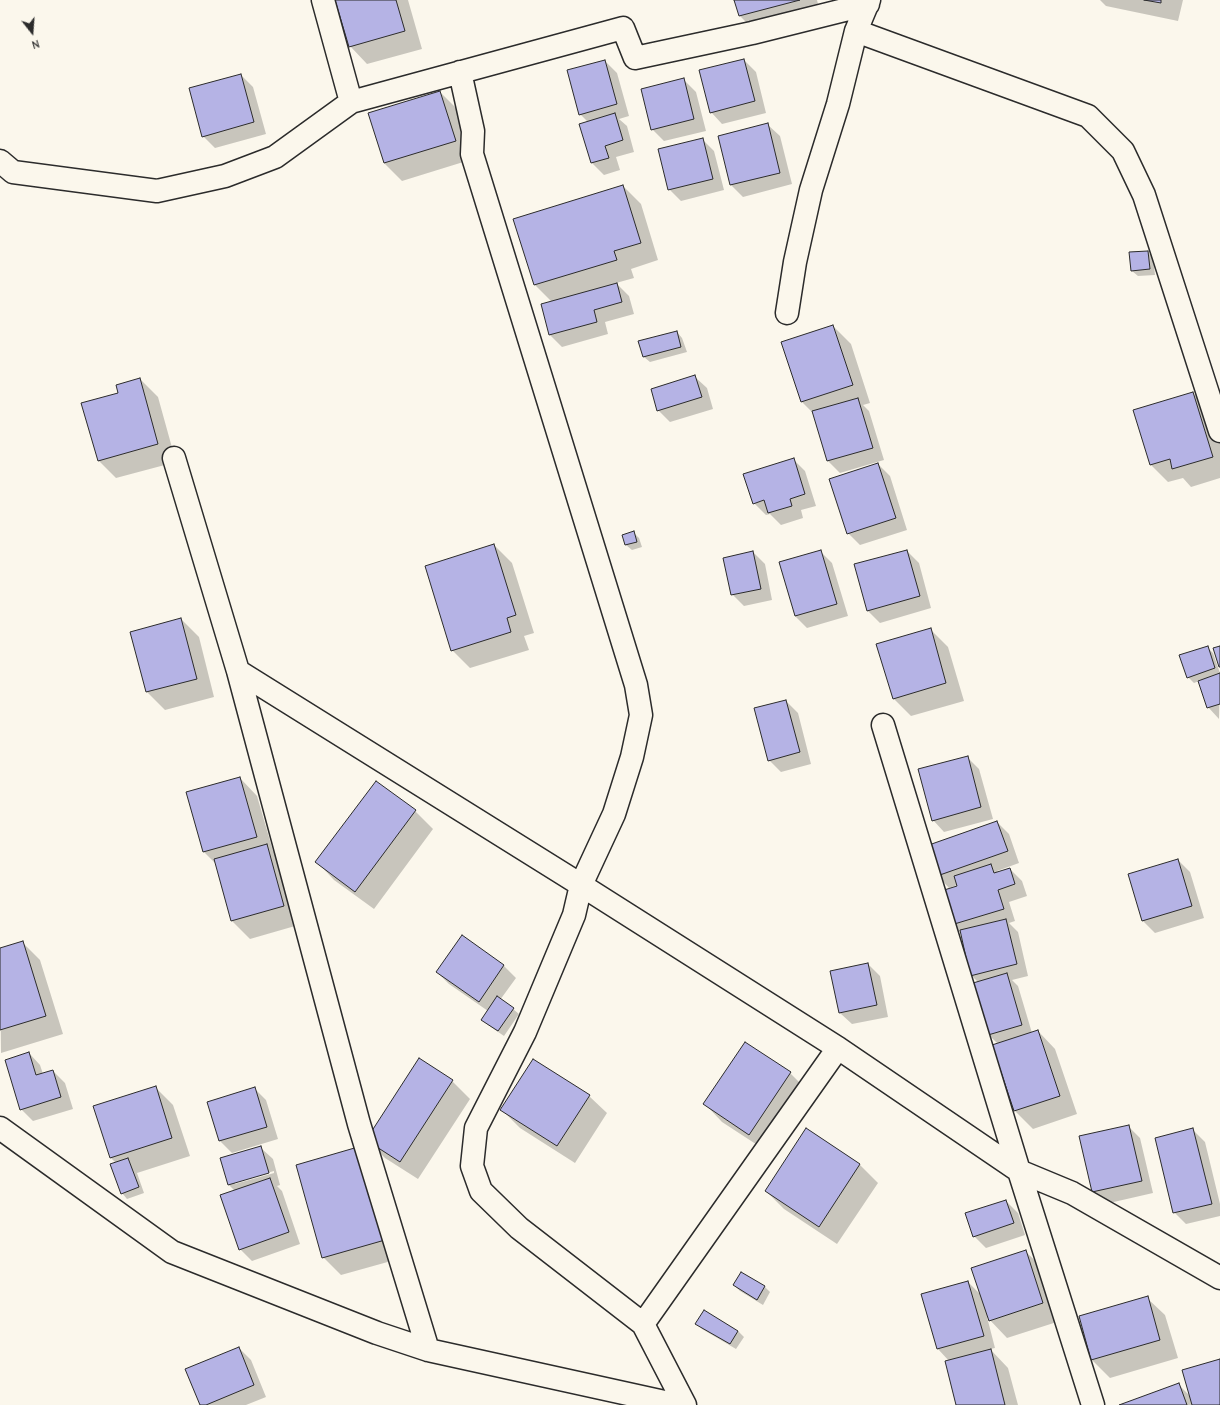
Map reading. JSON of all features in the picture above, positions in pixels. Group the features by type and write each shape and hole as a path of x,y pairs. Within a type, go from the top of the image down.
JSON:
{"street":[{"path":"323,0 351,102"},
{"path":"0,160 13,172 157,191 225,176 275,157 351,102 623,28 635,58 752,33 868,2"},
{"path":"787,313 795,262 811,190 838,104 856,31 868,2"},
{"path":"856,31 1088,116 1123,151 1144,195 1220,431"},
{"path":"460,72 474,131 472,154 636,686 641,715 632,757 614,814 581,885 574,915 525,1032 476,1128 472,1166 481,1191 519,1228 643,1324 685,1405"},
{"path":"174,458 238,671 359,1124 428,1350"},
{"path":"238,671 581,885 838,1048 1019,1171 1072,1193 1220,1278"},
{"path":"883,725 1019,1171 1093,1405"},
{"path":"643,1324 838,1048"},
{"path":"0,1128 172,1252 377,1333 428,1350 678,1405"}],"building":[{"path":"335,0 396,0 405,31 349,47"},
{"path":"734,0 800,0 739,16"},
{"path":"1144,0 1161,0 1161,3"},
{"path":"744,59 755,101 710,113 699,70"},
{"path":"605,60 617,104 579,115 567,70"},
{"path":"241,74 254,122 202,137 189,88"},
{"path":"684,78 694,119 651,130 641,89"},
{"path":"440,91 456,141 384,163 368,113"},
{"path":"615,113 623,140 605,146 609,158 591,163 579,124"},
{"path":"768,123 780,173 730,185 718,136"},
{"path":"703,138 713,179 668,190 658,149"},
{"path":"623,185 641,243 614,251 617,260 534,285 513,219"},
{"path":"1148,251 1150,269 1131,271 1129,252"},
{"path":"617,283 622,302 594,310 597,322 549,335 541,304"},
{"path":"833,325 853,385 801,402 781,342"},
{"path":"677,331 681,347 643,357 638,341"},
{"path":"695,375 702,397 657,411 651,389"},
{"path":"140,378 158,444 98,461 81,403 118,393 116,385"},
{"path":"1193,392 1213,457 1172,469 1170,459 1150,465 1133,410"},
{"path":"858,398 873,448 827,461 812,411"},
{"path":"794,458 805,494 790,499 792,506 768,513 764,500 753,504 743,474"},
{"path":"878,463 896,518 847,534 829,479"},
{"path":"634,531 637,542 625,545 622,535"},
{"path":"494,544 516,615 507,618 511,632 451,651 425,566"},
{"path":"821,550 837,604 795,616 779,562"},
{"path":"907,550 920,596 867,611 854,564"},
{"path":"753,551 761,589 731,595 723,558"},
{"path":"181,618 197,679 146,692 130,632"},
{"path":"931,628 946,683 893,699 876,644"},
{"path":"1208,646 1215,668 1187,678 1179,655"},
{"path":"1220,646 1220,667 1219,667 1213,648"},
{"path":"1220,673 1220,704 1207,708 1198,681"},
{"path":"786,700 800,752 768,761 754,708"},
{"path":"968,756 981,807 932,821 918,769"},
{"path":"240,777 257,837 203,852 186,792"},
{"path":"376,781 416,810 355,892 315,862"},
{"path":"997,821 1008,851 937,876 926,846"},
{"path":"267,844 284,906 231,921 214,859"},
{"path":"1178,859 1192,906 1142,921 1128,874"},
{"path":"991,864 994,873 1010,868 1015,884 998,890 1004,909 951,925 941,891 957,886 954,876"},
{"path":"1006,919 1017,964 970,976 960,930"},
{"path":"462,935 504,965 479,1002 436,972"},
{"path":"23,941 46,1016 0,1030 0,948"},
{"path":"868,963 877,1005 839,1013 830,971"},
{"path":"1007,973 1022,1025 988,1035 973,983"},
{"path":"497,996 514,1008 498,1031 481,1020"},
{"path":"1038,1030 1060,1096 1014,1111 992,1045"},
{"path":"745,1042 791,1072 749,1135 703,1104"},
{"path":"29,1052 36,1075 53,1070 61,1097 20,1110 5,1060"},
{"path":"419,1058 453,1080 400,1162 366,1140"},
{"path":"533,1059 590,1095 557,1146 500,1110"},
{"path":"156,1086 172,1138 110,1158 93,1106"},
{"path":"255,1087 267,1127 219,1141 207,1102"},
{"path":"1129,1125 1142,1181 1092,1192 1079,1136"},
{"path":"806,1128 860,1164 819,1227 765,1191"},
{"path":"1193,1128 1212,1204 1173,1213 1155,1138"},
{"path":"261,1146 269,1173 228,1185 220,1158"},
{"path":"358,1147 385,1240 322,1258 296,1165"},
{"path":"128,1158 139,1187 121,1194 110,1164"},
{"path":"270,1178 289,1232 239,1250 220,1195"},
{"path":"1006,1200 1014,1223 973,1237 965,1213"},
{"path":"1026,1250 1043,1303 989,1321 971,1268"},
{"path":"741,1272 765,1286 757,1300 733,1285"},
{"path":"968,1281 984,1336 937,1349 921,1294"},
{"path":"1148,1296 1160,1340 1091,1360 1079,1316"},
{"path":"704,1310 738,1331 730,1344 695,1324"},
{"path":"239,1347 254,1385 206,1405 200,1405 185,1369"},
{"path":"991,1349 1005,1405 956,1405 945,1361"},
{"path":"1220,1359 1220,1405 1192,1405 1182,1370"},
{"path":"1179,1383 1187,1405 1119,1405"}]}
